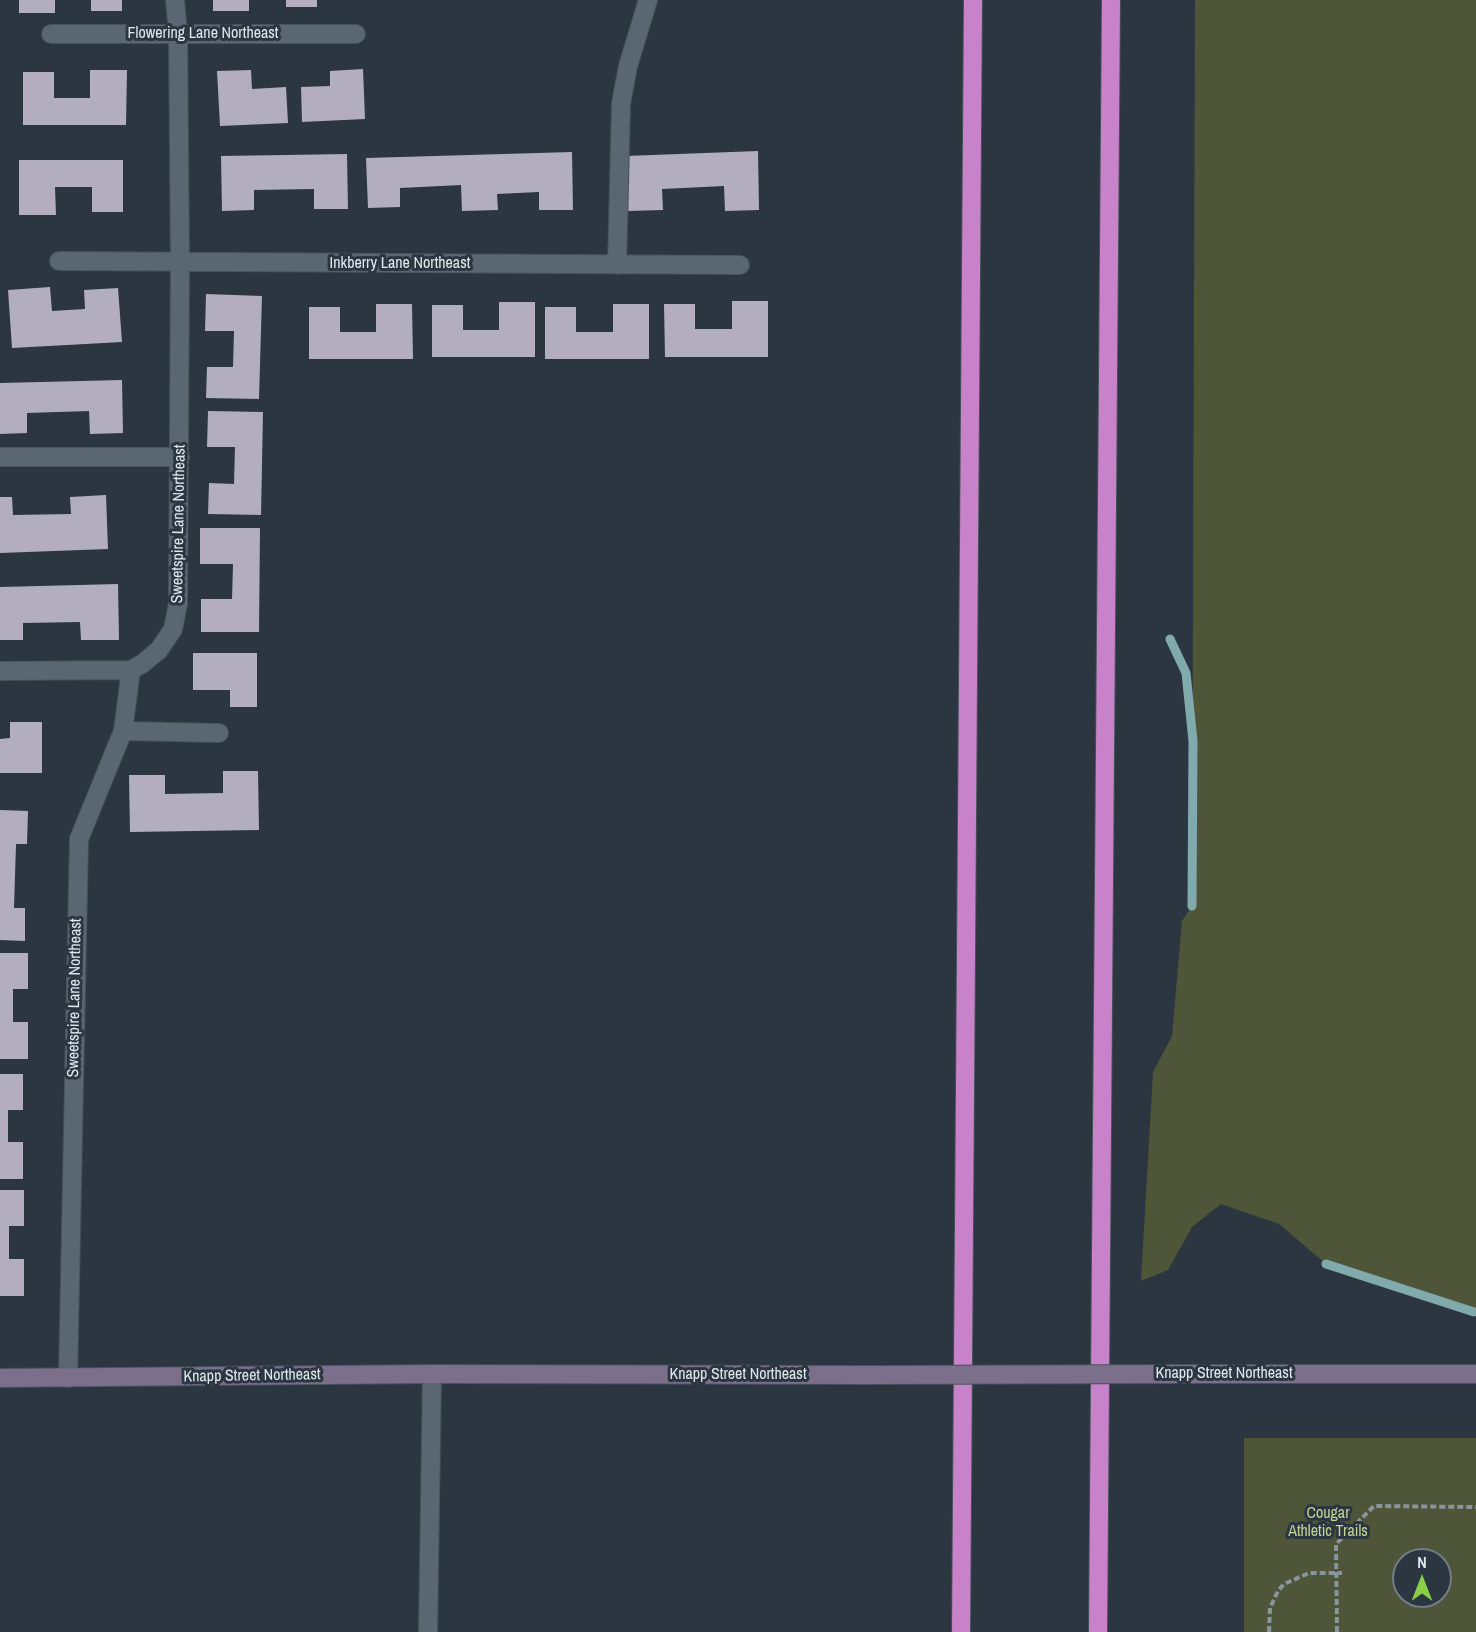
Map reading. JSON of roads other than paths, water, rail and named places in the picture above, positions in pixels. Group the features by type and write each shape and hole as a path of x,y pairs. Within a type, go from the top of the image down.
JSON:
{"highway":[{"path":"962,1632 973,0"},
{"path":"1098,1632 1111,0"}],"main road":[{"name":"Knapp Street Northeast","path":"0,1378 432,1374 868,1376 1476,1374"}],"street":[{"name":"Sweetspire Lane Northeast","path":"68,1378 78,839 123,731 131,670 159,650 173,629 177,617 180,263 178,33 175,0"},
{"path":"617,265 621,105 628,66 648,0"},
{"name":"Flowering Lane Northeast","path":"51,34 356,34"},
{"name":"Inkberry Lane Northeast","path":"59,261 740,265"},
{"path":"0,457 180,457"},
{"path":"0,671 131,670"},
{"path":"123,731 219,733"},
{"path":"428,1632 432,1374"}],"waterway":[{"path":"1170,639 1186,673 1193,741 1192,906"},
{"path":"1326,1264 1474,1312"}],"park label":[{"name":"Cougar Athletic Trails","path":"1328,1523"}]}
